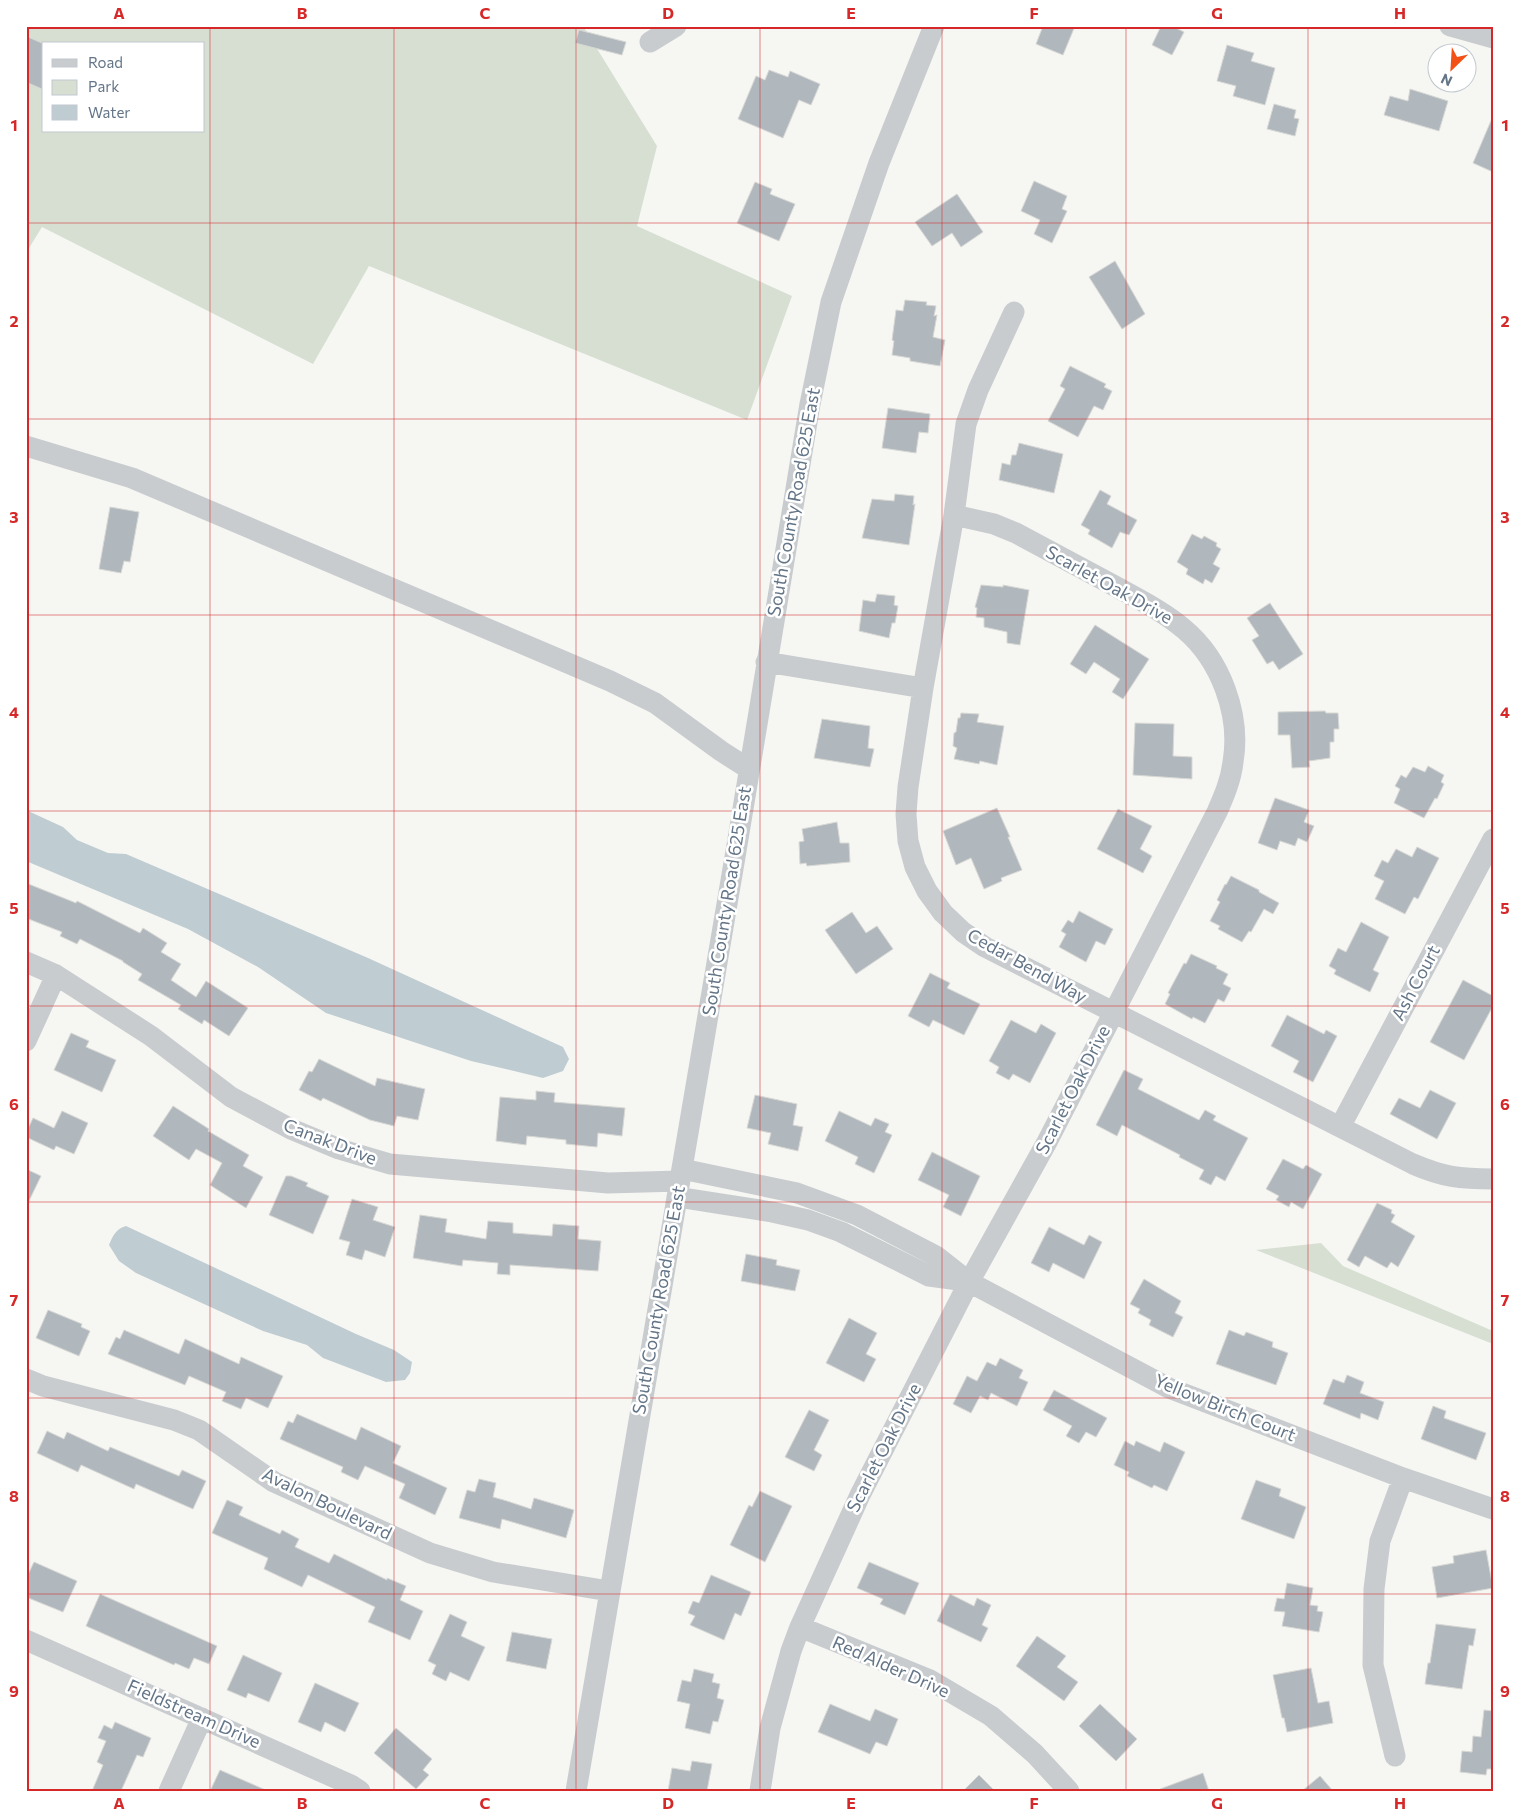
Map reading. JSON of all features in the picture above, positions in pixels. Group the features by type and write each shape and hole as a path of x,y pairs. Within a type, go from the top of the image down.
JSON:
{"street":[{"path":"650,42 676,26"},
{"name":"South County Road 625 East","path":"576,1791 810,404 831,302 879,163 934,26"},
{"path":"1450,26 1493,38"},
{"name":"Cedar Bend Way","path":"1014,312 978,390 966,424 954,515 923,688 906,814 908,841 916,867 927,891 956,926 985,947 1432,1173 1463,1179 1493,1179"},
{"path":"26,446 132,478 610,680 655,703 748,769"},
{"name":"Scarlet Oak Drive","path":"760,1791 770,1728 791,1651 860,1495 969,1282 1047,1142 1218,812 1228,788 1235,749 1233,722 1228,696 1218,672 1203,649 1185,630 1164,613 1016,533 994,524 954,515"},
{"path":"766,662 923,688"},
{"name":"Ash Court","path":"1340,1127 1493,839"},
{"name":"Canak Drive","path":"26,962 56,976 151,1036 231,1097 291,1129 339,1149 390,1164 608,1183 679,1182"},
{"path":"26,1041 56,976"},
{"name":"Yellow Birch Court","path":"679,1182 772,1212 808,1220 841,1232 929,1276 969,1282"},
{"name":"Yellow Birch Court","path":"679,1182 797,1193 857,1215 936,1256 969,1282 1169,1388 1403,1478 1493,1510"},
{"name":"Avalon Boulevard","path":"26,1379 43,1386 174,1420 199,1430 274,1482 430,1553 493,1572 609,1591"},
{"path":"1395,1756 1373,1665 1374,1589 1380,1541 1403,1478"},
{"name":"Red Alder Drive","path":"800,1627 930,1680 991,1716 1035,1754 1070,1791"},
{"name":"Fieldstream Drive","path":"26,1640 351,1785 360,1791"},
{"path":"169,1791 202,1718"}],"green space":[{"path":"26,26 583,26 657,146 637,226 792,296 747,420 369,266 313,364 42,227 26,253"},
{"path":"1321,1243 1343,1266 1493,1331 1493,1344 1256,1250"}],"water":[{"path":"26,810 63,827 77,840 108,853 126,854 368,958 563,1047 569,1059 563,1071 543,1078 471,1061 326,1013 258,967 188,929 26,861"},
{"path":"126,1226 394,1350 412,1362 410,1373 405,1380 386,1382 323,1358 307,1345 263,1331 136,1273 119,1261 109,1245 115,1233"}],"building":[{"path":"1043,26 1075,26 1063,55 1036,44"},
{"path":"1161,26 1172,26 1184,32 1172,55 1152,45"},
{"path":"579,30 626,42 622,55 575,43"},
{"path":"26,36 42,43 42,89 26,82"},
{"path":"1227,45 1254,53 1251,61 1275,68 1265,105 1233,96 1236,86 1217,81"},
{"path":"769,70 788,77 790,71 820,84 811,105 799,100 783,138 738,119 756,76 765,80"},
{"path":"1410,89 1448,101 1439,131 1384,115 1390,96 1408,101"},
{"path":"1274,104 1296,110 1294,118 1299,119 1295,136 1267,129"},
{"path":"1493,116 1493,172 1473,163"},
{"path":"1034,181 1067,196 1062,209 1067,211 1052,243 1034,234 1040,220 1021,211"},
{"path":"755,182 772,189 770,194 795,204 779,241 737,223"},
{"path":"957,194 983,232 961,247 952,233 932,246 915,222"},
{"path":"1115,261 1145,314 1122,329 1089,277"},
{"path":"905,300 927,302 926,305 936,306 934,316 937,315 933,337 945,340 940,366 910,361 910,358 892,355 896,310 903,311"},
{"path":"1070,366 1106,384 1104,387 1112,391 1103,410 1094,406 1078,437 1048,421 1065,389 1060,386"},
{"path":"888,408 930,414 928,433 919,432 916,453 882,448"},
{"path":"1019,443 1063,454 1054,493 999,480 1002,463 1010,465 1012,455 1016,455"},
{"path":"1100,490 1111,496 1107,504 1137,520 1129,535 1120,532 1112,548 1088,534 1090,530 1081,525"},
{"path":"895,494 914,496 913,505 915,504 909,545 862,538 872,499 894,501"},
{"path":"110,507 139,512 130,562 124,561 121,573 99,569"},
{"path":"1192,534 1202,539 1204,536 1217,543 1216,546 1221,549 1213,564 1220,568 1212,583 1205,579 1203,584 1186,574 1188,569 1177,562"},
{"path":"981,585 1003,587 1003,585 1029,590 1020,645 1007,643 1007,632 984,627 984,618 976,617 977,608 975,607"},
{"path":"877,594 895,596 894,605 898,606 895,623 892,623 889,638 859,631 863,600 875,602"},
{"path":"1270,603 1303,654 1279,670 1273,661 1267,664 1252,640 1259,636 1247,618"},
{"path":"1095,625 1149,659 1123,699 1112,692 1120,679 1094,662 1086,674 1070,664"},
{"path":"1325,711 1326,713 1338,713 1339,729 1334,729 1334,742 1330,742 1330,758 1309,761 1310,767 1292,768 1290,735 1278,735 1278,712"},
{"path":"961,713 979,714 977,722 1004,726 997,765 980,761 979,764 954,759 957,748 953,746 954,733 956,732 958,718 960,718"},
{"path":"822,719 870,726 868,748 874,749 870,767 814,758"},
{"path":"1135,723 1174,724 1173,756 1192,757 1192,779 1133,775"},
{"path":"1428,766 1444,775 1441,782 1444,784 1437,799 1435,798 1424,818 1394,803 1400,789 1395,786 1401,775 1406,778 1413,767 1425,772"},
{"path":"1275,798 1309,810 1304,822 1314,826 1307,842 1298,838 1295,846 1280,841 1277,850 1258,843"},
{"path":"997,808 1022,870 1001,878 1002,881 984,889 971,858 956,865 943,831"},
{"path":"1118,809 1152,826 1140,849 1152,856 1143,873 1097,849"},
{"path":"837,822 840,843 849,843 850,862 807,866 806,863 800,864 799,842 804,841 802,829"},
{"path":"1417,847 1439,858 1418,899 1414,897 1405,914 1375,899 1384,881 1374,876 1382,860 1388,863 1396,849 1412,857"},
{"path":"1231,876 1259,890 1259,892 1279,903 1273,914 1264,909 1251,932 1249,931 1242,942 1218,929 1220,926 1210,921 1220,902 1217,900"},
{"path":"26,883 76,903 77,901 140,933 143,928 167,943 161,952 181,964 171,980 196,997 206,981 248,1008 229,1036 204,1020 202,1024 178,1009 181,1005 138,980 142,974 123,961 80,939 77,944 60,936 62,932 26,918"},
{"path":"1079,911 1113,929 1105,945 1096,941 1086,962 1059,947 1066,934 1061,931 1068,920 1073,923"},
{"path":"852,912 866,933 877,926 893,949 856,974 825,930"},
{"path":"1361,922 1389,937 1373,970 1379,973 1370,992 1334,974 1336,970 1329,966 1338,948 1346,952"},
{"path":"1191,954 1217,966 1216,968 1228,974 1223,984 1231,988 1224,1002 1218,999 1205,1023 1193,1017 1192,1019 1165,1004 1170,994 1168,993"},
{"path":"930,973 950,983 947,988 980,1004 964,1035 933,1020 929,1027 908,1016"},
{"path":"1463,980 1493,996 1493,1006 1464,1060 1430,1042"},
{"path":"1287,1015 1324,1034 1326,1030 1337,1036 1313,1082 1293,1072 1299,1061 1271,1046"},
{"path":"1011,1020 1036,1033 1041,1024 1056,1033 1030,1083 1013,1074 1009,1080 996,1073 999,1067 989,1061"},
{"path":"71,1033 89,1041 86,1047 116,1060 102,1092 54,1070"},
{"path":"319,1059 375,1086 377,1078 425,1089 418,1120 397,1116 394,1126 370,1120 323,1098 321,1101 299,1090 309,1071 312,1072"},
{"path":"1124,1070 1143,1079 1138,1089 1199,1120 1205,1110 1216,1116 1213,1120 1248,1138 1225,1181 1216,1176 1211,1185 1199,1179 1204,1170 1179,1157 1180,1155 1122,1125 1117,1136 1096,1125"},
{"path":"1430,1090 1456,1103 1437,1139 1390,1114 1399,1098 1420,1108"},
{"path":"536,1091 555,1093 554,1102 625,1108 622,1136 598,1133 597,1147 566,1144 566,1140 527,1136 526,1145 496,1141 500,1097 536,1100"},
{"path":"755,1095 797,1104 793,1125 803,1127 798,1151 768,1144 771,1133 747,1128"},
{"path":"173,1106 209,1129 208,1131 249,1155 243,1166 263,1177 246,1208 210,1185 222,1163 196,1149 189,1160 153,1136"},
{"path":"62,1111 88,1123 74,1154 56,1146 54,1150 26,1137 33,1118 54,1128"},
{"path":"839,1111 871,1126 875,1118 889,1124 885,1132 892,1135 874,1173 855,1164 858,1157 825,1141"},
{"path":"932,1152 980,1176 961,1216 943,1207 949,1195 918,1180"},
{"path":"1283,1159 1303,1169 1306,1165 1322,1174 1303,1209 1291,1202 1289,1207 1276,1200 1279,1196 1266,1189"},
{"path":"26,1169 41,1176 26,1207"},
{"path":"286,1176 291,1176 308,1183 306,1186 329,1196 313,1234 269,1215"},
{"path":"352,1199 378,1207 373,1220 395,1227 385,1257 365,1250 362,1260 346,1255 350,1242 339,1239"},
{"path":"1377,1203 1392,1210 1391,1213 1395,1215 1391,1222 1415,1236 1398,1267 1391,1262 1387,1268 1365,1256 1359,1267 1347,1260"},
{"path":"420,1215 447,1219 445,1232 486,1239 488,1221 513,1223 513,1233 552,1236 553,1224 579,1226 578,1239 601,1241 598,1271 510,1265 510,1275 497,1274 498,1263 463,1260 462,1266 413,1258"},
{"path":"1049,1227 1084,1245 1089,1235 1102,1242 1084,1279 1053,1263 1049,1272 1031,1263"},
{"path":"746,1254 777,1260 776,1265 800,1270 795,1291 741,1281"},
{"path":"1144,1279 1181,1301 1175,1313 1183,1317 1173,1337 1149,1325 1151,1320 1138,1313 1140,1309 1130,1304"},
{"path":"48,1310 82,1324 81,1327 90,1331 79,1356 36,1338"},
{"path":"849,1318 877,1333 866,1354 876,1359 864,1382 826,1363"},
{"path":"124,1330 179,1354 185,1339 239,1364 241,1357 283,1376 268,1408 246,1398 241,1409 222,1401 226,1392 189,1376 185,1385 108,1354 116,1337 120,1339"},
{"path":"1229,1330 1244,1336 1246,1332 1273,1342 1272,1347 1288,1353 1276,1385 1216,1364"},
{"path":"1000,1358 1023,1370 1019,1378 1028,1382 1017,1406 991,1393 988,1400 980,1396 971,1413 953,1404 967,1376 977,1381 987,1362 996,1366"},
{"path":"1347,1375 1364,1382 1360,1393 1384,1402 1378,1420 1361,1413 1360,1419 1323,1404 1333,1379 1344,1383"},
{"path":"1054,1390 1107,1418 1096,1437 1086,1432 1079,1443 1066,1436 1072,1426 1043,1410"},
{"path":"1433,1406 1446,1411 1444,1418 1486,1433 1476,1460 1421,1439"},
{"path":"809,1410 829,1420 814,1450 822,1455 814,1471 785,1457"},
{"path":"297,1414 356,1440 361,1427 401,1446 393,1463 447,1488 435,1515 399,1498 405,1484 365,1466 358,1480 341,1472 343,1467 280,1439 288,1421 293,1423"},
{"path":"47,1431 64,1439 67,1432 108,1451 110,1447 179,1476 182,1470 206,1481 193,1509 136,1484 134,1489 81,1465 78,1472 37,1453"},
{"path":"1125,1441 1134,1446 1136,1441 1160,1452 1164,1442 1185,1452 1167,1491 1154,1485 1152,1488 1127,1476 1129,1472 1114,1465"},
{"path":"479,1479 496,1483 493,1497 531,1509 534,1498 574,1510 566,1538 502,1519 500,1529 459,1518 467,1490 475,1492"},
{"path":"1256,1480 1281,1489 1279,1496 1306,1507 1294,1539 1241,1519"},
{"path":"760,1491 792,1506 765,1562 730,1545 749,1505 752,1507"},
{"path":"227,1500 243,1507 239,1515 280,1534 282,1530 299,1539 295,1547 329,1563 334,1554 387,1580 387,1578 406,1586 400,1600 423,1611 410,1640 368,1622 375,1607 308,1575 302,1587 264,1569 268,1558 212,1533"},
{"path":"1486,1550 1493,1588 1437,1598 1432,1567 1454,1563 1453,1556"},
{"path":"34,1562 77,1581 63,1612 26,1597 26,1579"},
{"path":"869,1562 919,1583 905,1615 880,1604 883,1599 857,1588"},
{"path":"711,1575 751,1592 741,1616 735,1613 724,1640 690,1625 695,1616 688,1613 693,1601 699,1603"},
{"path":"1287,1583 1313,1588 1310,1605 1318,1606 1317,1611 1323,1612 1319,1632 1282,1626 1285,1612 1274,1611 1277,1598 1284,1599"},
{"path":"100,1594 217,1646 209,1664 194,1658 189,1669 175,1663 174,1665 86,1626"},
{"path":"950,1594 974,1606 977,1598 991,1605 982,1625 988,1628 981,1642 937,1621"},
{"path":"450,1614 467,1622 461,1636 485,1647 469,1681 450,1672 446,1681 432,1674 436,1665 428,1661"},
{"path":"1436,1624 1476,1629 1473,1646 1469,1645 1462,1689 1425,1684"},
{"path":"512,1632 552,1639 546,1669 506,1661"},
{"path":"1037,1636 1066,1656 1057,1667 1078,1682 1064,1701 1016,1666"},
{"path":"243,1655 282,1673 269,1702 248,1693 246,1698 227,1690"},
{"path":"1311,1668 1318,1703 1329,1701 1333,1723 1287,1732 1284,1718 1282,1718 1273,1675"},
{"path":"694,1669 714,1674 712,1682 720,1684 717,1698 724,1700 718,1722 713,1721 710,1734 685,1728 690,1704 677,1701 682,1680 691,1682"},
{"path":"315,1683 359,1703 345,1732 325,1722 321,1732 298,1722"},
{"path":"830,1704 870,1721 875,1709 898,1719 887,1746 876,1742 870,1754 818,1732"},
{"path":"1100,1704 1137,1739 1116,1761 1079,1726"},
{"path":"1484,1710 1493,1711 1493,1769 1487,1769 1486,1775 1460,1772 1462,1751 1472,1752 1473,1736 1481,1737"},
{"path":"115,1722 151,1738 143,1757 137,1755 121,1791 92,1791 103,1765 97,1762 106,1741 98,1738 104,1725 112,1729"},
{"path":"396,1728 432,1759 423,1770 429,1775 416,1789 374,1753"},
{"path":"692,1761 712,1764 707,1791 668,1791 672,1768 690,1771"},
{"path":"220,1770 268,1791 210,1791"},
{"path":"1203,1773 1209,1791 1160,1791 1160,1789"},
{"path":"979,1775 995,1791 963,1791"},
{"path":"1320,1776 1333,1791 1302,1791"}]}
